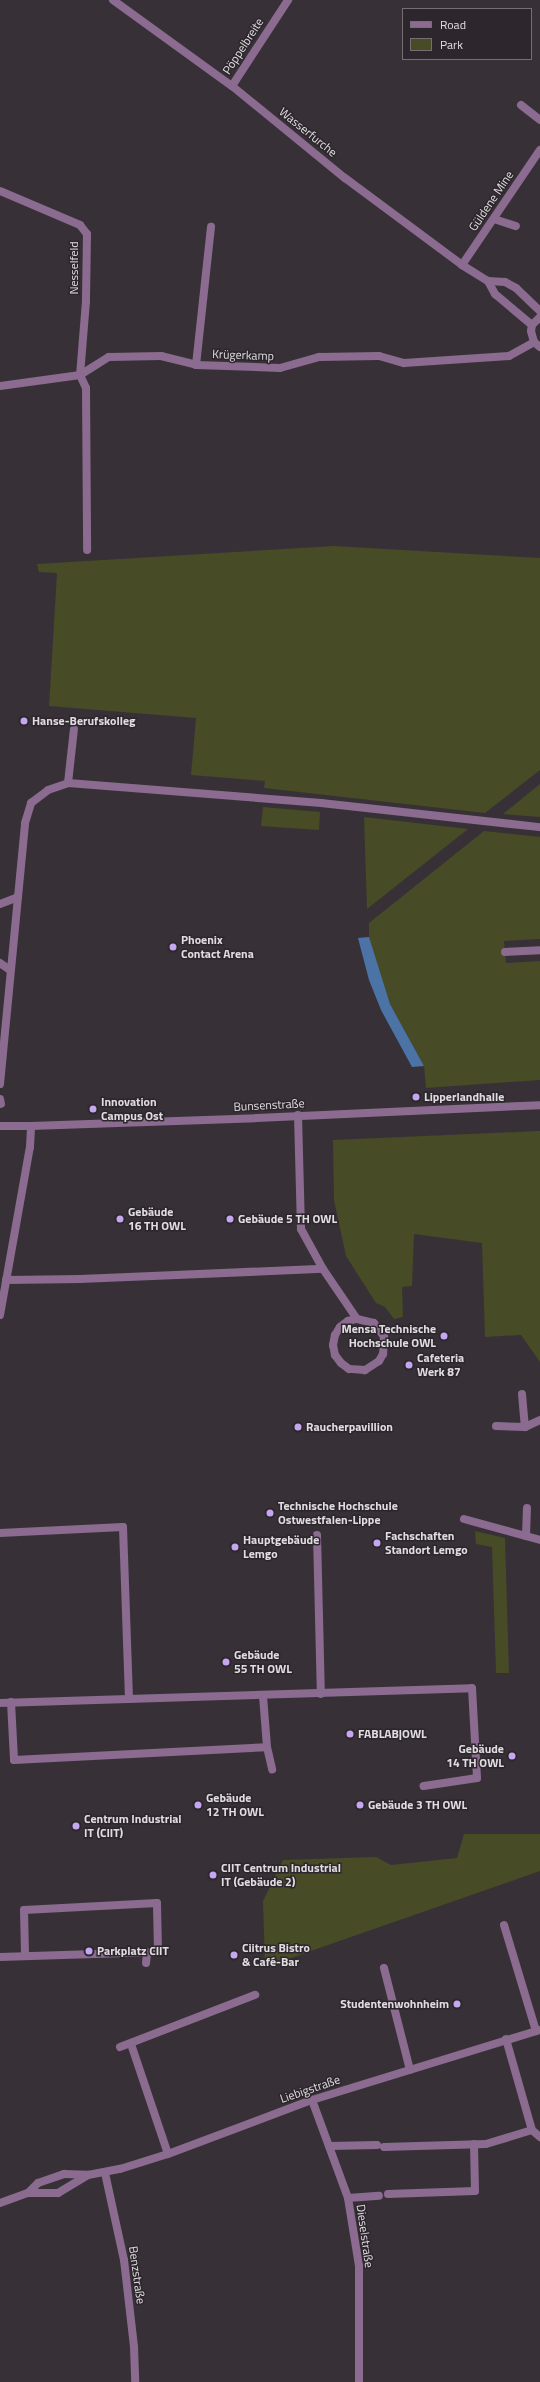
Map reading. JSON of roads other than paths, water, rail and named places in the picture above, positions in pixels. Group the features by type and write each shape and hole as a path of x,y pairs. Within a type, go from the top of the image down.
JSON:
{"street":[{"name":"Wasserfurche","path":"113,0 232,86 345,178 462,265 488,281 505,282 516,288 540,311"},
{"name":"Pöppelbreite","path":"232,86 288,0"},
{"path":"521,105 540,120"},
{"name":"Güldene Mine","path":"462,265 540,150"},
{"name":"Nesselfeld","path":"0,191 80,225 87,234 86,301 80,375"},
{"path":"494,219 516,226"},
{"path":"196,365 211,227"},
{"name":"Wasserfurche","path":"488,281 495,294 532,325"},
{"path":"537,345 531,331 532,325 540,317"},
{"name":"Krügerkamp","path":"0,386 80,375 110,357 161,356 196,365 280,368 319,357 380,356 404,363 508,356 537,345"},
{"path":"80,375 86,388 87,550"},
{"path":"68,783 74,729"},
{"path":"0,1084 25,823 31,803 48,790 68,783 321,804 540,827"},
{"path":"0,904 18,897"},
{"path":"505,952 540,950"},
{"path":"0,963 10,970"},
{"path":"0,1099 0,1104"},
{"name":"Bunsenstraße","path":"0,1126 31,1126 540,1105"},
{"path":"298,1115 301,1229 323,1268 357,1319 374,1323 384,1337 381,1357 372,1367 365,1370 349,1368 341,1363 335,1355 333,1345 335,1335 340,1327 348,1321 357,1319"},
{"path":"0,1315 30,1147 31,1126"},
{"path":"6,1280 80,1279 323,1268"},
{"path":"522,1394 525,1426"},
{"path":"496,1426 525,1426 540,1420"},
{"path":"526,1536 527,1508"},
{"path":"464,1519 540,1540"},
{"path":"0,1533 123,1527 129,1699"},
{"path":"317,1536 321,1694"},
{"path":"0,1703 263,1696 472,1688 477,1778 424,1786"},
{"path":"263,1696 267,1747 272,1769"},
{"path":"11,1702 14,1760 267,1747"},
{"path":"0,1957 158,1952 157,1903 24,1910 25,1956"},
{"path":"504,1926 538,2030"},
{"path":"146,1963 148,1953"},
{"path":"384,1968 410,2070"},
{"path":"120,2047 255,1995"},
{"name":"Liebigstraße","path":"28,2193 38,2183 64,2174 88,2175 105,2173 168,2154 312,2100 538,2030"},
{"path":"506,2039 532,2130 540,2137"},
{"path":"131,2044 168,2154"},
{"name":"Dieselstraße","path":"312,2100 348,2198 359,2266 359,2382"},
{"path":"329,2146 486,2144 532,2130"},
{"path":"388,2194 475,2191 474,2144"},
{"name":"Benzstraße","path":"105,2173 124,2260 134,2347 135,2382"},
{"name":"Liebigstraße","path":"0,2201 28,2193 58,2193 88,2175"},
{"path":"348,2198 379,2196"}],"water":[{"path":"369,937 390,1004 424,1066 412,1067 381,1010 369,980 358,938"}],"place":[{"name":"Hanse-Berufskolleg","path":"24,721"},
{"name":"Phoenix Contact Arena","path":"173,947"},
{"name":"Lipperlandhalle","path":"416,1097"},
{"name":"Innovation Campus Ost","path":"93,1109"},
{"name":"Gebäude 16 TH OWL","path":"120,1219"},
{"name":"Gebäude 5 TH OWL","path":"230,1219"},
{"name":"Mensa Technische Hochschule OWL","path":"444,1336"},
{"name":"Cafeteria Werk 87","path":"409,1365"},
{"name":"Raucherpavillion","path":"298,1427"},
{"name":"Technische Hochschule Ostwestfalen-Lippe","path":"270,1513"},
{"name":"Fachschaften Standort Lemgo","path":"377,1543"},
{"name":"Hauptgebäude Lemgo","path":"235,1547"},
{"name":"Gebäude 55 TH OWL","path":"226,1662"},
{"name":"FABLAB|OWL","path":"350,1734"},
{"name":"Gebäude 14 TH OWL","path":"512,1756"},
{"name":"Gebäude 12 TH OWL","path":"198,1805"},
{"name":"Gebäude 3 TH OWL","path":"360,1805"},
{"name":"Centrum Industrial IT (CIIT)","path":"76,1826"},
{"name":"CIIT Centrum Industrial IT (Gebäude 2)","path":"213,1875"},
{"name":"Parkplatz CIIT","path":"89,1951"},
{"name":"Ciitrus Bistro & Café-Bar","path":"234,1955"},
{"name":"Studentenwohnheim","path":"457,2004"}]}
